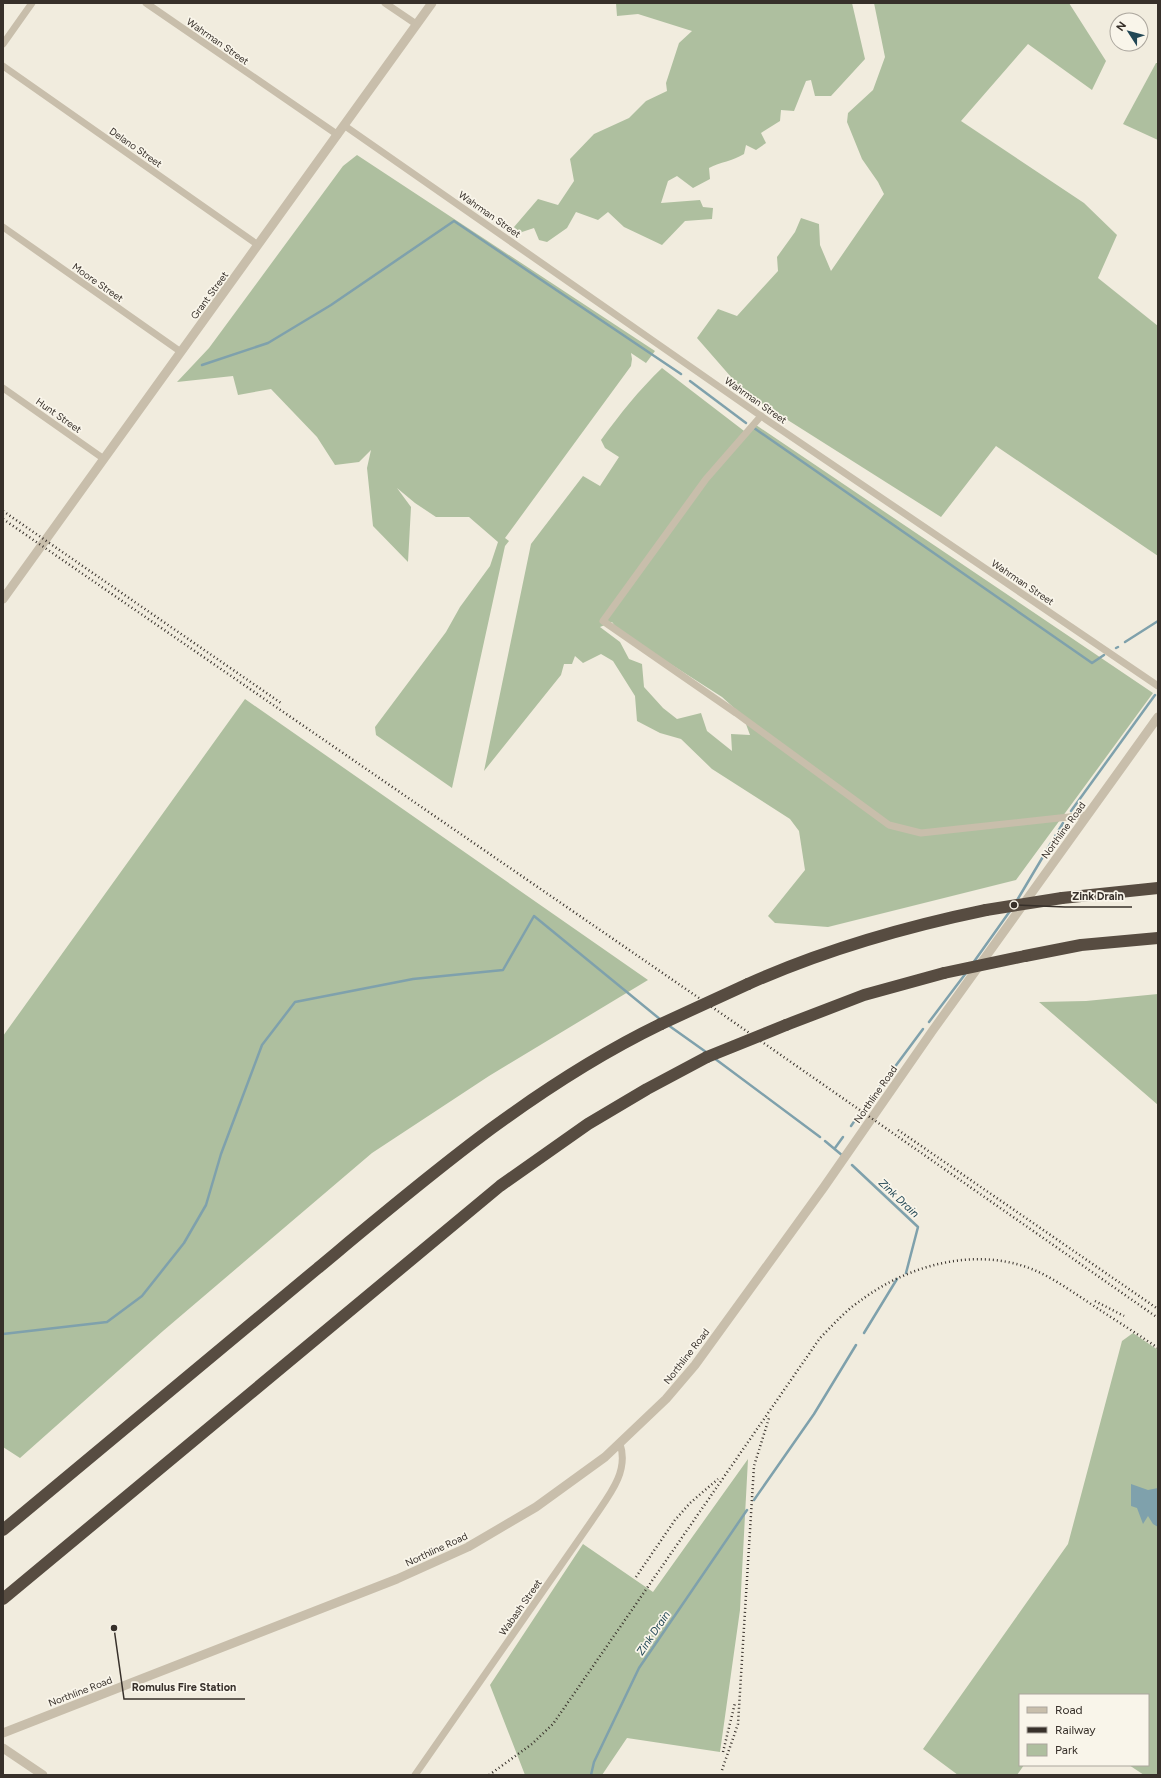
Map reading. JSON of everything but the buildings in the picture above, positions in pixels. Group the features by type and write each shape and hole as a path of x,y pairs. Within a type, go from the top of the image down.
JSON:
{"highway":[{"path":"3,1530 471,1142 559,1081 610,1050 661,1024 787,967 855,944 986,910 1062,898 1158,888"},
{"path":"3,1599 500,1186 588,1124 647,1089 707,1057 864,995 944,973 1081,945 1158,938"}],"street":[{"path":"3,44 32,3"},
{"name":"Wahrman Street","path":"146,3 338,135"},
{"path":"385,3 416,24"},
{"name":"Grant Street","path":"3,599 180,352 345,126 432,3"},
{"name":"Delano Street","path":"3,66 258,246"},
{"name":"Wahrman Street","path":"345,126 761,416 1158,686"},
{"name":"Moore Street","path":"3,227 180,352"},
{"name":"Hunt Street","path":"3,388 104,459"},
{"path":"761,416 706,479 603,621 736,713 890,825 921,833 1088,816"},
{"name":"Northline Road","path":"3,1733 397,1579 445,1558 491,1534 536,1507 605,1457 620,1444 666,1399 695,1365 845,1158 932,1030 1088,816 1158,716"},
{"name":"Wabash Street","path":"415,1775 591,1522 618,1479 623,1464 623,1452 620,1444"},
{"path":"3,1748 43,1775"}],"green space":[{"path":"616,3 852,3 865,59 831,96 815,96 811,80 806,81 794,111 781,110 780,121 761,133 766,143 756,150 746,145 744,154 709,168 710,179 693,188 677,176 668,181 661,203 700,200 703,207 713,208 712,219 685,221 662,245 624,227 608,212 598,220 576,212 567,228 547,242 539,240 534,228 519,233 514,227 538,199 558,205 574,181 570,159 594,134 629,118 646,101 667,91 666,83 679,43 692,31 638,14 617,16"},
{"path":"874,3 1069,3 1106,61 1092,90 1028,44 961,121 1084,203 1117,235 1098,278 1158,326 1158,556 996,446 941,517 745,393 697,338 718,309 737,316 778,271 777,257 795,232 801,218 819,224 820,245 831,271 884,194 878,182 862,159 847,122 848,113 873,90 885,57"},
{"path":"1156,63 1158,63 1158,140 1123,124"},
{"path":"357,155 655,351 646,363 631,353 631,366 505,538 509,541 505,546 452,788 376,735 375,727 446,632 460,607 490,566 498,542 469,517 436,517 415,503 397,488 411,507 408,562 373,526 367,468 371,450 359,462 335,465 317,437 271,389 238,395 233,376 177,382 209,348 343,166"},
{"path":"662,368 748,434 756,425 1153,693 1016,880 828,927 775,923 768,916 805,870 799,831 790,819 712,769 681,739 660,733 637,721 635,696 613,661 601,654 583,663 575,656 572,664 564,664 561,675 484,771 531,544 583,476 600,486 619,457 605,448 601,440 630,402","holes":["612,622 619,631 722,697 743,716 750,735 731,734 732,751 707,731 701,713 677,719 663,708 644,687 642,664 629,659 620,642 600,627"]},
{"path":"245,699 648,980 489,1076 372,1153 163,1331 20,1458 3,1447 3,1036"},
{"path":"1158,994 1158,1105 1039,1002 1086,1001"},
{"path":"1133,1333 1158,1350 1158,1775 1144,1775 1130,1766 1149,1766 1149,1694 1019,1694 1019,1766 1023,1766 1017,1775 958,1775 923,1749 1068,1544 1122,1341"},
{"path":"748,1459 740,1610 720,1752 627,1738 602,1775 525,1775 490,1685 583,1544 653,1592"}],"water":[{"path":"1131,1484 1148,1490 1158,1488 1158,1527 1153,1524 1148,1516 1143,1524 1137,1508 1131,1506"}],"waterway":[{"path":"202,365 268,343 331,305 454,221 681,374"},
{"path":"690,381 746,423"},
{"path":"754,428 1092,663 1104,655"},
{"path":"1125,642 1158,621"},
{"name":"Zink Drain","path":"1071,811 1155,695"},
{"name":"Zink Drain","path":"1016,902 1063,823"},
{"name":"Zink Drain","path":"973,963 1010,911"},
{"path":"3,1334 107,1322 142,1296 184,1243 206,1205 221,1154 262,1045 295,1002 413,979 503,970 534,916 661,1020"},
{"name":"Zink Drain","path":"929,1022 966,973"},
{"path":"668,1025 706,1052"},
{"name":"Zink Drain","path":"868,1103 923,1029"},
{"path":"714,1058 820,1137"},
{"name":"Zink Drain","path":"851,1126 858,1116"},
{"name":"Zink Drain","path":"835,1148 843,1137"},
{"name":"Zink Drain","path":"825,1141 843,1156"},
{"name":"Zink Drain","path":"852,1165 918,1227 906,1273"},
{"name":"Zink Drain","path":"864,1333 897,1279"},
{"name":"Zink Drain","path":"754,1500 814,1414 856,1345"},
{"name":"Zink Drain","path":"591,1775 594,1762 639,1668 747,1510"}],"railway":[{"path":"3,511 281,703"},
{"path":"3,519 712,1007 1158,1318"},
{"path":"898,1130 1158,1309"},
{"path":"489,1775 532,1744 553,1724 820,1338 849,1309 878,1289 898,1278 941,1264 963,1260 985,1259 1008,1262 1029,1268 1050,1278 1158,1348"},
{"path":"1095,1301 1124,1316"},
{"path":"722,1770 738,1724 754,1466 769,1418"},
{"path":"636,1577 675,1520 690,1503 718,1479"},
{"path":"723,1752 735,1703"}],"place":[{"name":"Zink Drain","path":"1014,905"},
{"name":"Romulus Fire Station","path":"114,1628"}]}
